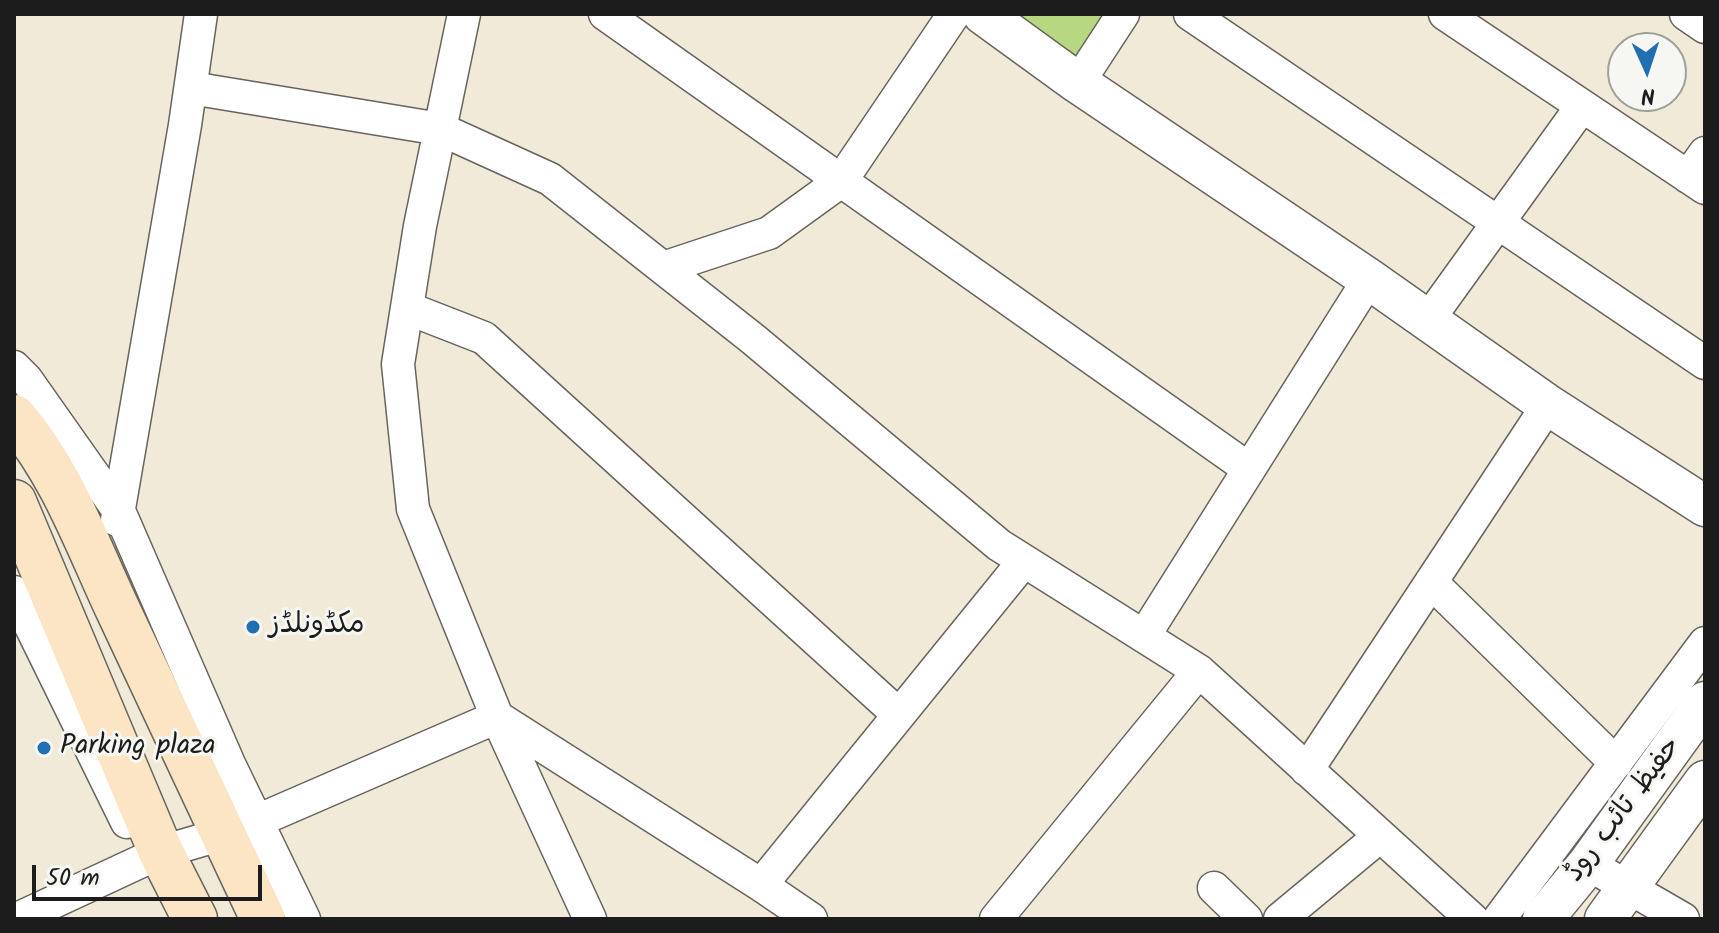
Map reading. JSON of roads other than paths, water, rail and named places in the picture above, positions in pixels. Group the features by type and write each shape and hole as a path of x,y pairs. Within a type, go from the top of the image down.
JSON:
{"main road":[{"path":"14,417 60,486 106,584 240,828 263,919"},
{"path":"14,502 153,856 195,919"}],"street":[{"path":"106,584 201,14"},
{"path":"464,14 420,226 398,364 413,509 497,717 590,919"},
{"path":"605,14 1249,469"},
{"path":"663,268 769,233 841,181 954,14"},
{"path":"983,14 1078,83 1369,279 1548,405 1705,506"},
{"path":"1078,83 1123,14"},
{"path":"1190,14 1705,363"},
{"path":"1445,14 1582,106 1699,173"},
{"path":"1686,14 1705,27"},
{"path":"191,88 440,129 550,179 753,339 999,545 1199,671 1472,919"},
{"path":"1428,320 1582,106"},
{"path":"1144,636 1369,279"},
{"path":"407,308 484,338 899,715"},
{"path":"14,367 26,379 119,511 229,764 240,828 304,919"},
{"path":"1307,770 1548,405"},
{"path":"761,885 1024,561"},
{"path":"1431,582 1616,763"},
{"path":"14,592 153,856 172,919"},
{"path":"1499,919 1705,643"},
{"path":"996,919 1199,671"},
{"name":"حفیظ تائب روڈ","path":"1543,919 1588,864 1705,702"},
{"path":"17,919 153,856 240,828 497,717"},
{"path":"497,717 811,919"},
{"name":"حفیظ تائب روڈ","path":"1605,919 1632,900 1705,781"},
{"path":"1632,900 1705,813"},
{"path":"1280,919 1380,836"},
{"path":"1588,864 1632,900 1683,919"},
{"path":"1214,888 1246,919"}],"place":[{"name":"مکڈونلڈز","path":"253,627"},
{"name":"Parking plaza","path":"44,748"}]}
